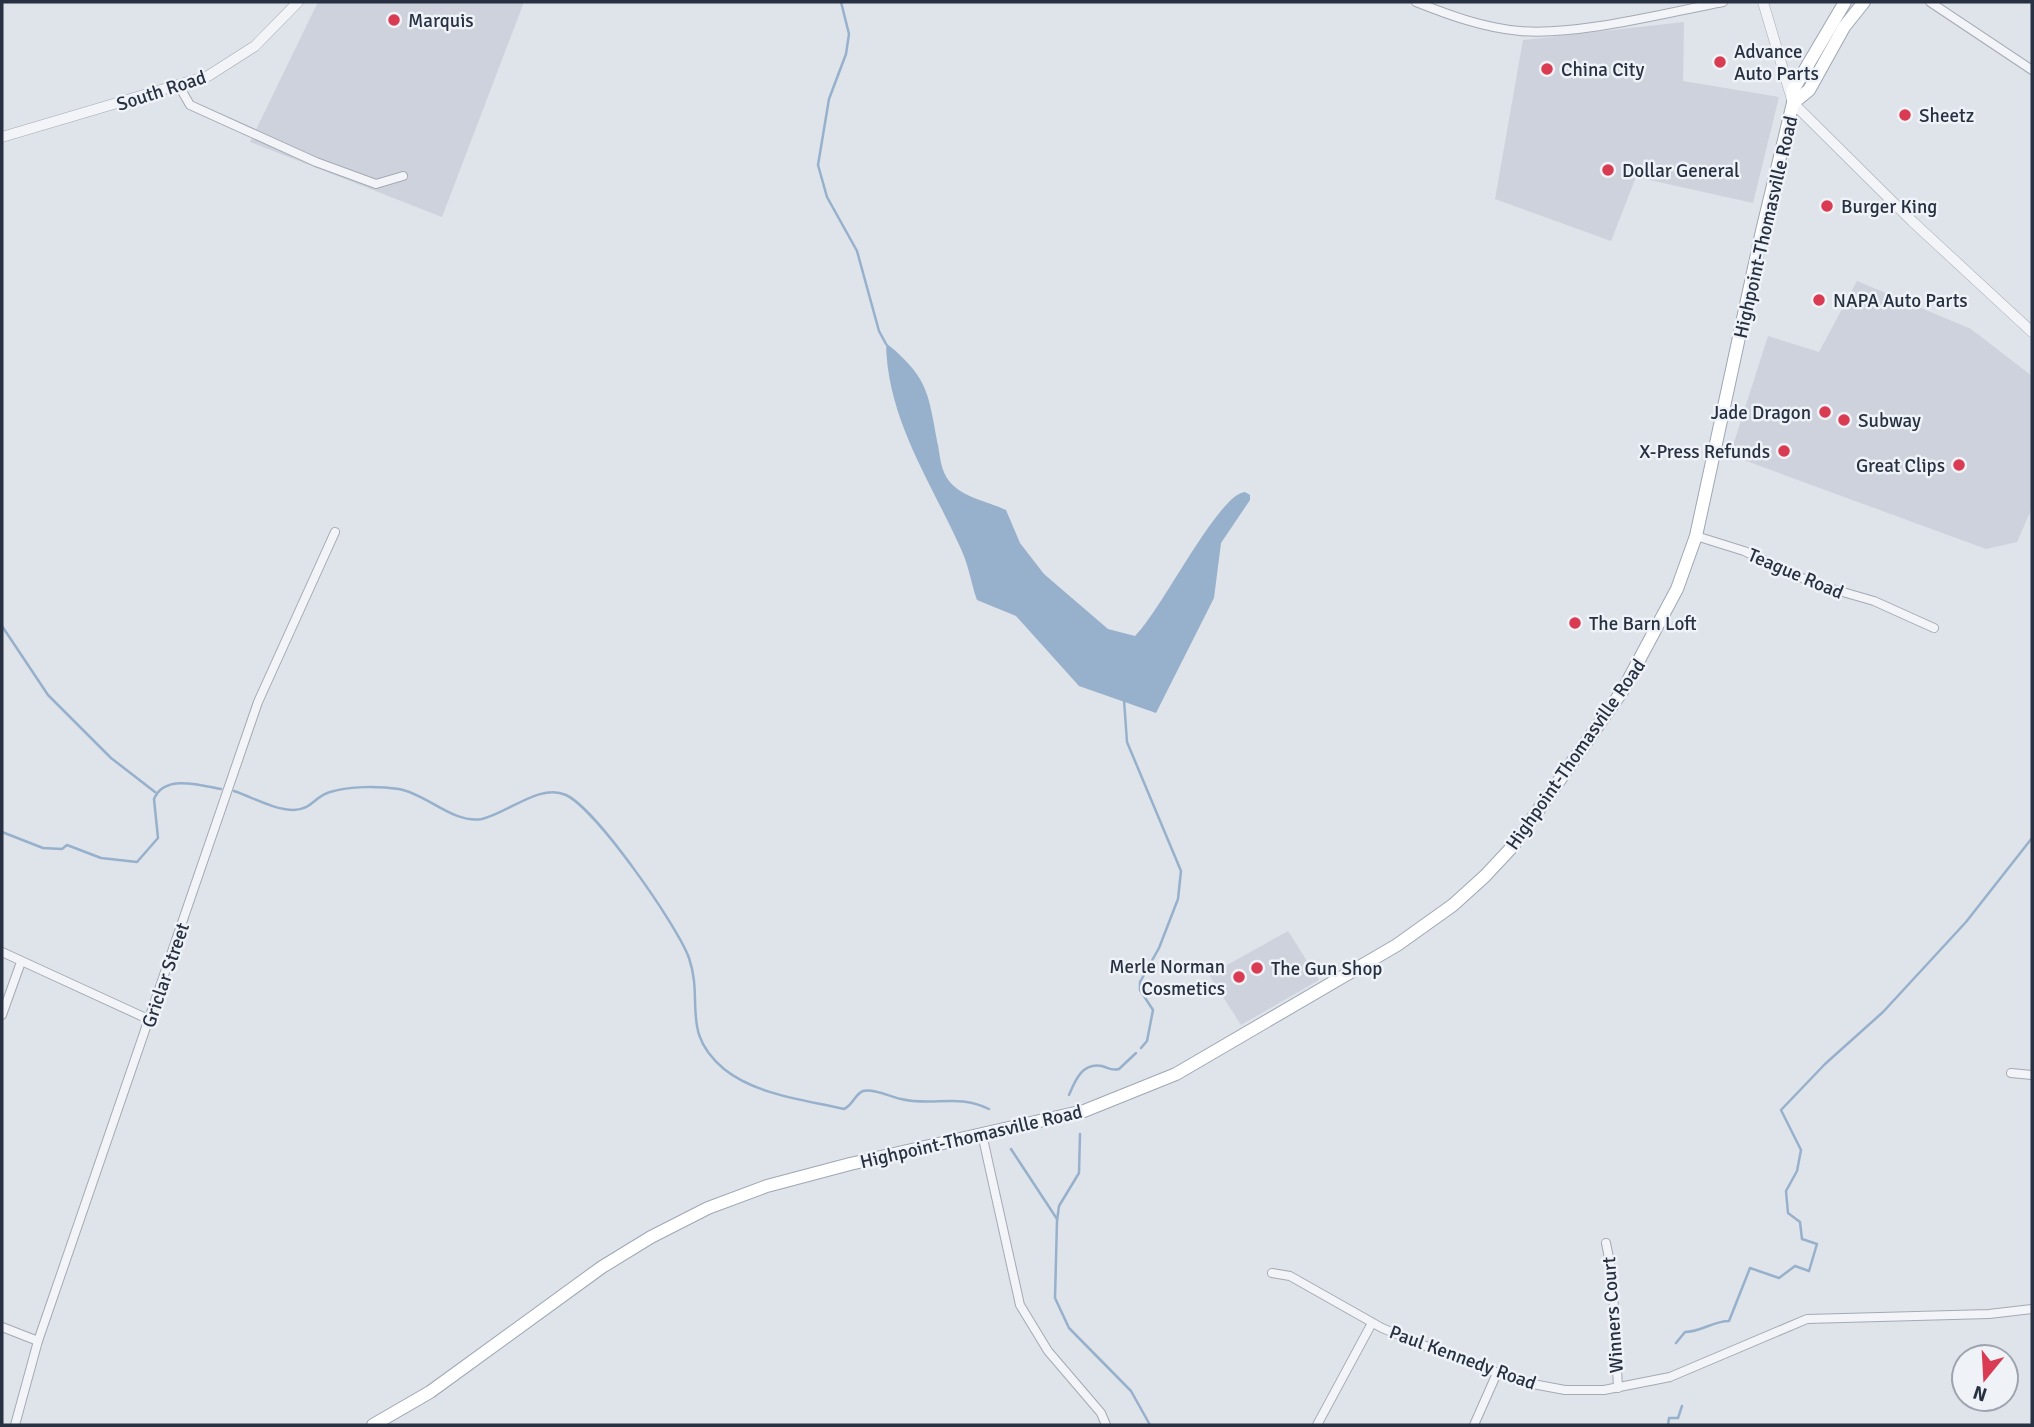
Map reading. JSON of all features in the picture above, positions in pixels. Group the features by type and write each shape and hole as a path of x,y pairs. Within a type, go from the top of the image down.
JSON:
{"main road":[{"name":"Highpoint-Thomasville Road","path":"373,1425 430,1392 602,1267 651,1237 708,1209 767,1186 1084,1111 1176,1074 1398,945 1453,905 1513,846 1623,690 1678,589 1696,536 1762,231 1793,103 1793,90 1845,2"},
{"name":"Highpoint-Thomasville Road","path":"1793,103 1809,90 1844,27 1864,2"}],"street":[{"name":"South Road","path":"2,137 208,76 232,63 274,29 298,2"},
{"path":"1416,2 1483,25 1550,31 1723,2"},
{"path":"1763,2 1793,103 1913,222 2032,332"},
{"path":"1930,2 2032,69"},
{"path":"179,86 190,105 316,162 376,184 403,176"},
{"name":"Griclar Street","path":"15,1425 38,1341 258,702 335,532"},
{"name":"Teague Road","path":"1696,536 1744,551 1815,584 1874,601 1934,628"},
{"path":"2,952 150,1020"},
{"path":"2,1015 21,962"},
{"path":"2011,1073 2032,1075"},
{"path":"982,1134 1020,1306 1032,1330 1101,1413 1106,1425"},
{"name":"Winners Court","path":"1606,1242 1612,1273 1618,1388"},
{"name":"Paul Kennedy Road","path":"1272,1273 1290,1276 1372,1322 1497,1373 1522,1382 1565,1390 1618,1388 1679,1374 1807,1319 1989,1314 2032,1309"},
{"path":"1317,1425 1372,1322"},
{"path":"2,1327 38,1341"},
{"path":"1474,1425 1497,1373"}],"shaded area":[{"path":"318,2 524,2 442,217 250,142"},
{"path":"1684,22 1683,81 1779,97 1753,203 1636,177 1611,241 1495,199 1523,40"},
{"path":"1857,281 1971,329 2032,376 2032,508 2017,542 1986,549 1730,455 1768,336 1819,352"},
{"path":"1288,931 1319,980 1241,1025 1209,975"}],"water":[{"path":"886,343 919,377 932,412 941,464 949,481 968,495 1006,510 1020,543 1044,574 1108,629 1135,636 1220,511 1234,497 1245,492 1250,495 1250,500 1221,543 1214,598 1156,713 1079,686 1016,616 977,600 964,555 902,424 888,371"}],"waterway":[{"path":"841,2 849,34 846,54 829,99 818,165 827,197 857,251 879,331 886,344"},
{"path":"2,626 48,695 111,758 155,792"},
{"path":"1124,700 1127,742 1181,871 1178,899 1159,948 1140,982 1140,990 1153,1010 1147,1041 1141,1048"},
{"path":"2,832 43,848 62,849 67,845 101,858 137,862 158,838 154,799 159,791 166,786 183,783 221,789"},
{"path":"234,791 271,806 294,810 305,808 325,794 338,790 391,788 420,796 450,813 471,819 492,816 524,800 546,793 566,795 579,805 615,844 682,942 693,974 696,1016 702,1042 724,1069 766,1091 844,1109 860,1092 867,1090 913,1101 966,1102 989,1109"},
{"path":"1676,1343 1685,1332 1729,1321 1750,1268 1779,1278 1795,1266 1809,1271 1817,1244 1802,1239 1800,1222 1788,1213 1786,1191 1797,1171 1801,1150 1781,1110 1825,1064 1883,1012 1966,922 2032,838"},
{"path":"1069,1095 1084,1070 1095,1066 1119,1069 1136,1053"},
{"path":"1080,1134 1079,1173 1059,1206 1055,1298 1069,1328 1131,1391 1150,1425"},
{"path":"1011,1149 1057,1219"},
{"path":"1668,1425 1669,1418 1678,1418 1682,1406"}],"place":[{"name":"Marquis","path":"394,20"},
{"name":"Advance Auto Parts","path":"1720,62"},
{"name":"China City","path":"1547,69"},
{"name":"Sheetz","path":"1905,115"},
{"name":"Dollar General","path":"1608,170"},
{"name":"Burger King","path":"1827,206"},
{"name":"NAPA Auto Parts","path":"1819,300"},
{"name":"Jade Dragon","path":"1825,412"},
{"name":"Subway","path":"1844,420"},
{"name":"X-Press Refunds","path":"1784,451"},
{"name":"Great Clips","path":"1959,465"},
{"name":"The Barn Loft","path":"1575,623"},
{"name":"The Gun Shop","path":"1257,968"},
{"name":"Merle Norman Cosmetics","path":"1239,977"}]}
